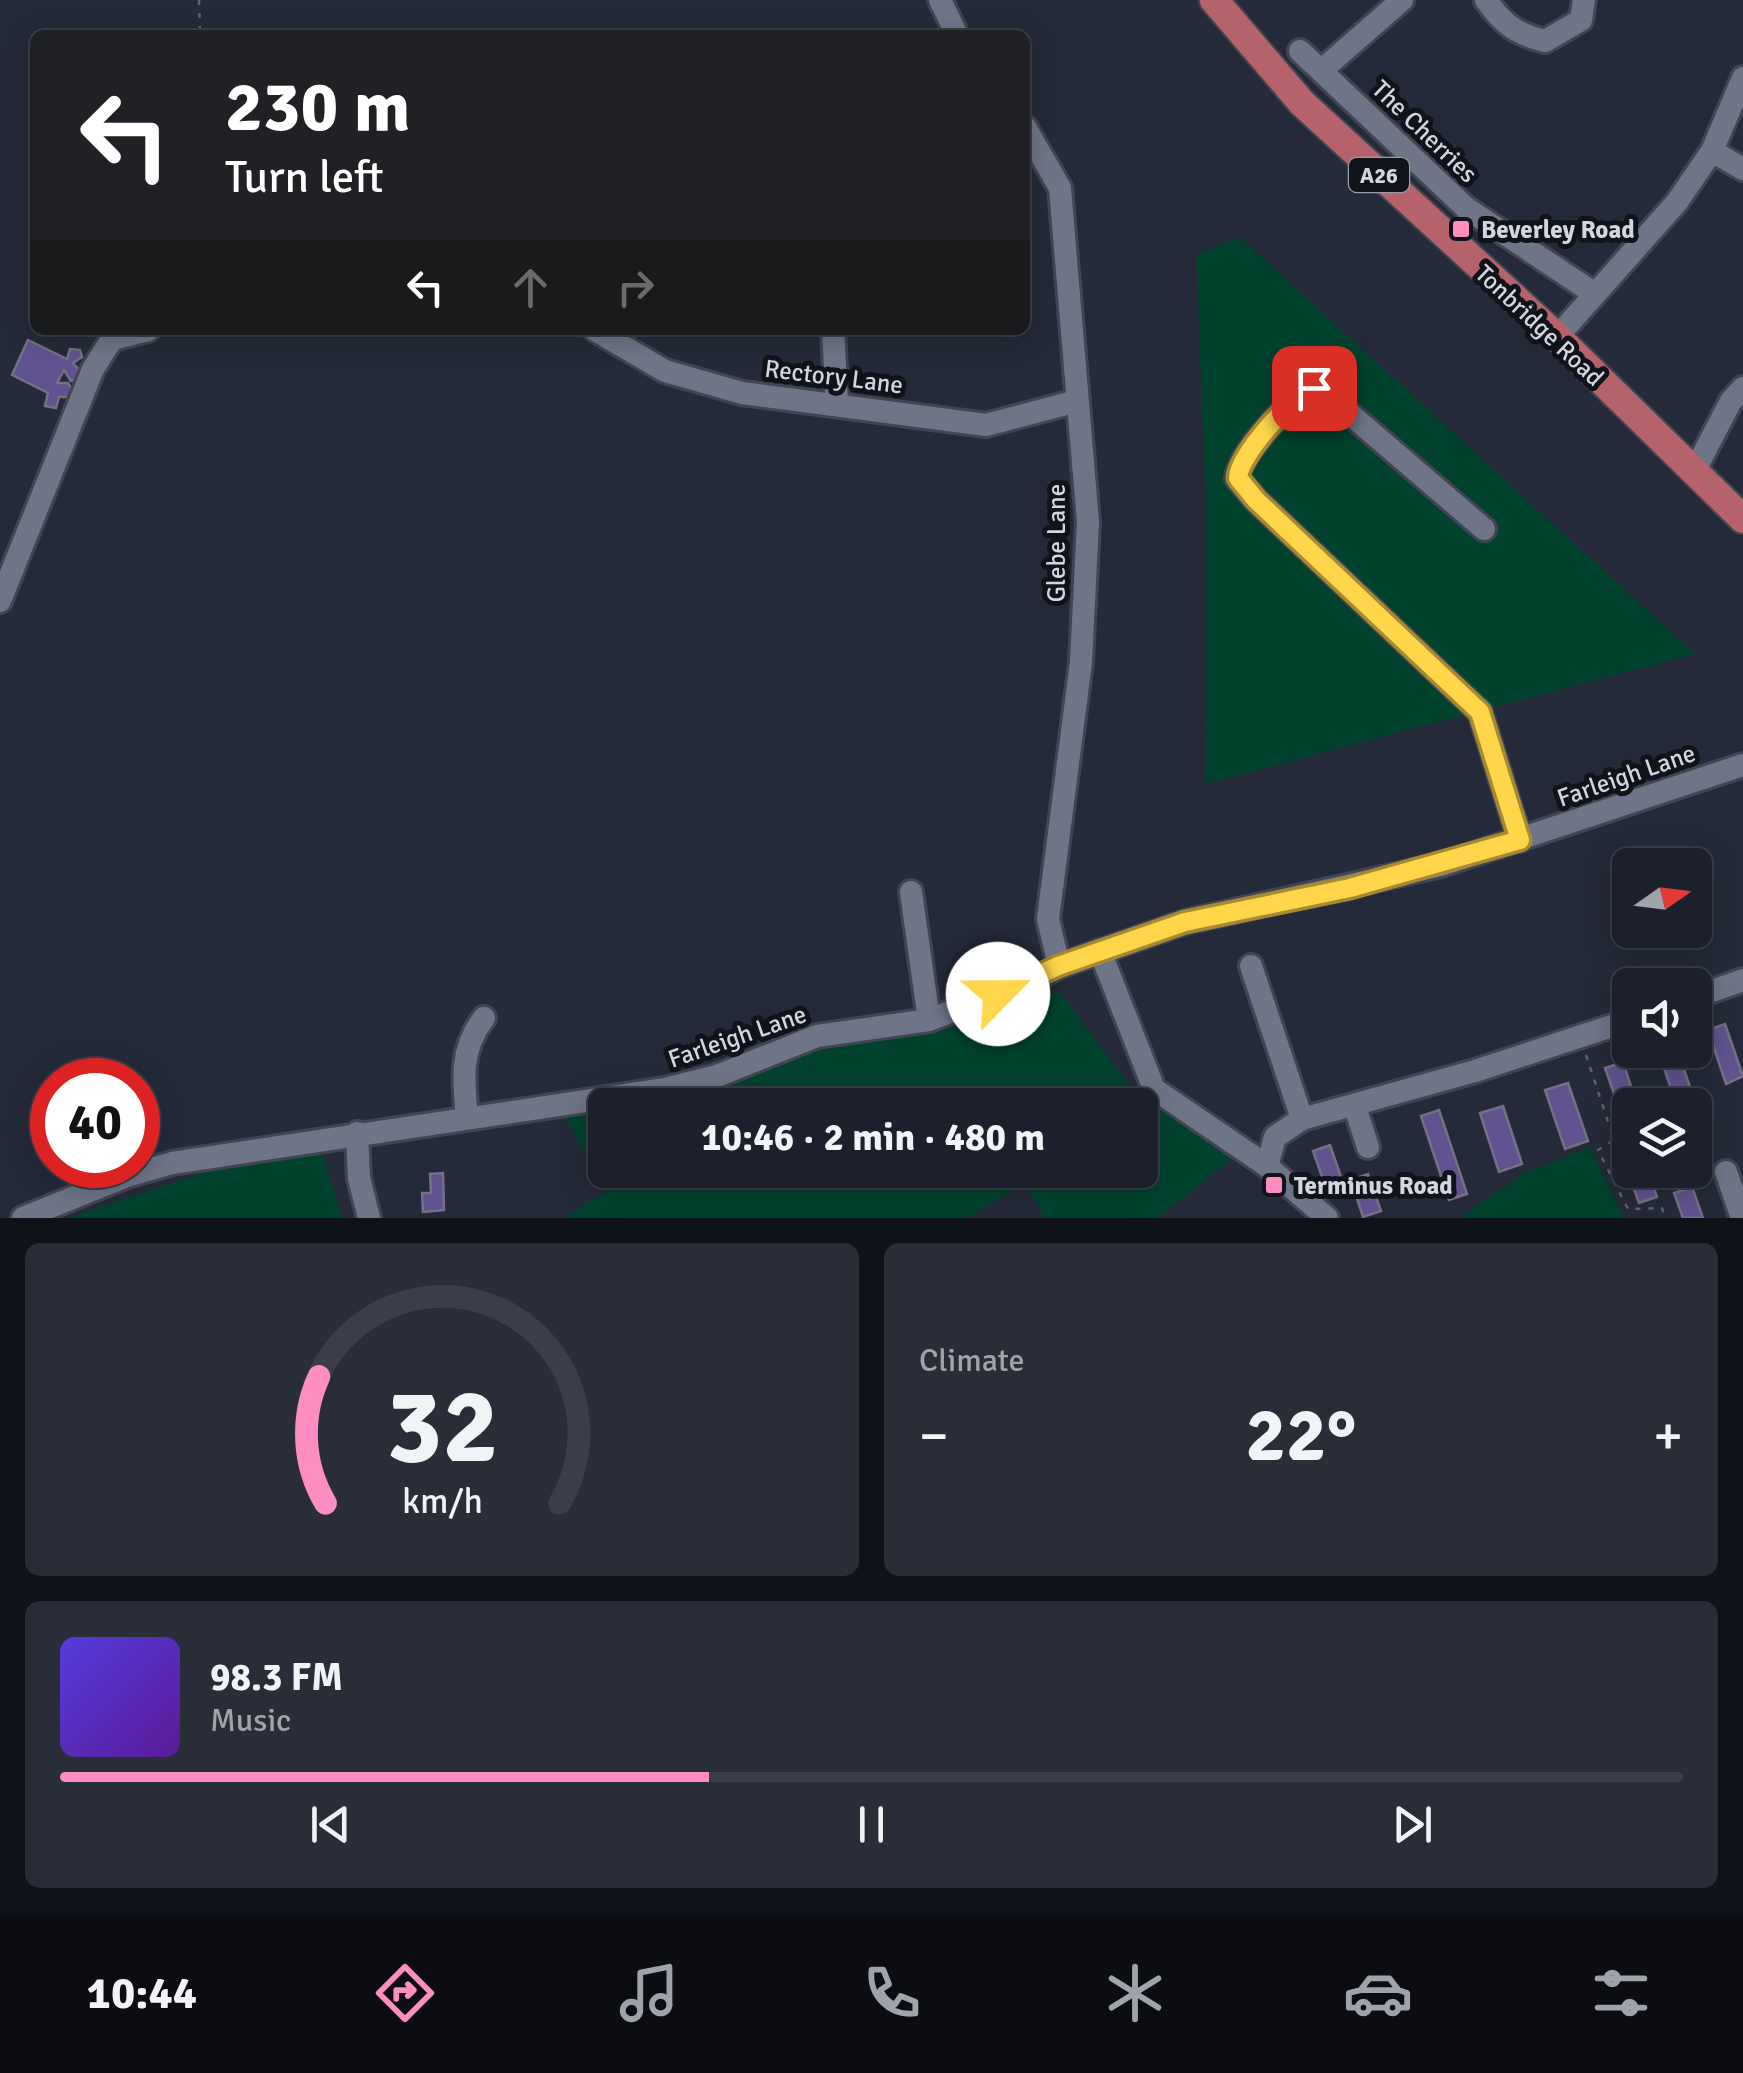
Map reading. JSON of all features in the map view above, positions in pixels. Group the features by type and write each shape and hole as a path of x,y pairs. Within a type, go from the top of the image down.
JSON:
{"main road":[{"name":"Tonbridge Road","path":"1214,0 1302,103 1557,337 1743,519"}],"street":[{"path":"940,0 955,30"},
{"path":"1322,70 1402,0"},
{"path":"1486,0 1504,25 1524,36 1546,41 1581,20 1584,0"},
{"name":"The Cherries","path":"1300,51 1466,208 1594,294"},
{"path":"1557,337 1677,202 1712,151 1743,78"},
{"name":"Glebe Lane","path":"1030,136 1060,188 1088,522 1081,662 1048,919 1058,966"},
{"path":"1712,151 1743,169"},
{"path":"0,601 92,369 112,339 128,335"},
{"name":"Rectory Lane","path":"604,335 665,371 742,393 986,425 1077,401"},
{"path":"834,335 837,403"},
{"path":"1694,472 1731,400 1743,388"},
{"path":"1484,529 1322,390 1306,391 1296,399 1252,448 1238,470 1238,478 1256,500 1480,712 1520,840"},
{"name":"Farleigh Lane","path":"23,1218 96,1187 172,1163 665,1089 717,1076 817,1036 929,1020 1032,981 1058,966 1215,914 1350,888 1520,840 1743,765"},
{"path":"911,892 929,1020"},
{"path":"1100,951 1154,1089 1267,1166 1327,1218"},
{"path":"1251,966 1302,1119"},
{"path":"1712,991 1743,980"},
{"path":"467,1117 467,1040 484,1018"},
{"path":"1267,1166 1275,1137 1302,1119 1356,1107 1612,1026"},
{"path":"1356,1107 1368,1147"},
{"path":"357,1134 359,1178 369,1218"},
{"path":"1726,1172 1742,1218"}],"path":[{"path":"199,0 200,30"},
{"path":"1580,1036 1614,1140 1598,1150 1628,1209 1662,1208 1665,1218"}],"green space":[{"path":"1240,237 1695,654 1205,784 1206,506 1196,255"},
{"path":"1059,991 1132,1088 707,1088 811,1051 924,1033"},
{"path":"1158,1109 1233,1158 1158,1218 1045,1218 1027,1188 1158,1188"},
{"path":"588,1113 588,1160 566,1117"},
{"path":"1590,1147 1624,1218 1459,1218 1524,1173"},
{"path":"322,1151 342,1218 67,1218 201,1173"},
{"path":"602,1188 1016,1188 968,1218 562,1218 605,1193"}],"building":[{"path":"28,340 67,359 70,349 80,350 82,357 73,363 80,371 75,379 71,381 64,370 57,383 68,383 72,390 68,397 59,397 56,408 45,406 48,393 12,375"},
{"path":"1725,1024 1743,1076 1726,1084 1712,1042 1712,1029"},
{"path":"1605,1068 1625,1068 1631,1088 1612,1088"},
{"path":"1664,1068 1683,1068 1691,1088 1671,1088"},
{"path":"1568,1083 1588,1141 1565,1149 1545,1090"},
{"path":"1503,1106 1522,1164 1499,1172 1480,1113"},
{"path":"1439,1110 1467,1194 1449,1200 1421,1116"},
{"path":"1330,1145 1343,1183 1326,1188 1313,1151"},
{"path":"443,1173 444,1210 423,1212 422,1193 431,1193 430,1174"},
{"path":"1368,1174 1381,1211 1363,1217 1351,1180"},
{"path":"1634,1188 1654,1188 1657,1197 1639,1203"},
{"path":"1692,1188 1703,1218 1683,1218 1674,1193"}],"place":[{"name":"Beverley Road","path":"1461,229"},
{"name":"Terminus Road","path":"1274,1185"}],"route":[{"path":"998,994 1058,966 1185,922 1350,888 1520,840 1480,712 1256,500 1238,478 1241,462 1252,448 1296,399 1314,388"}]}
